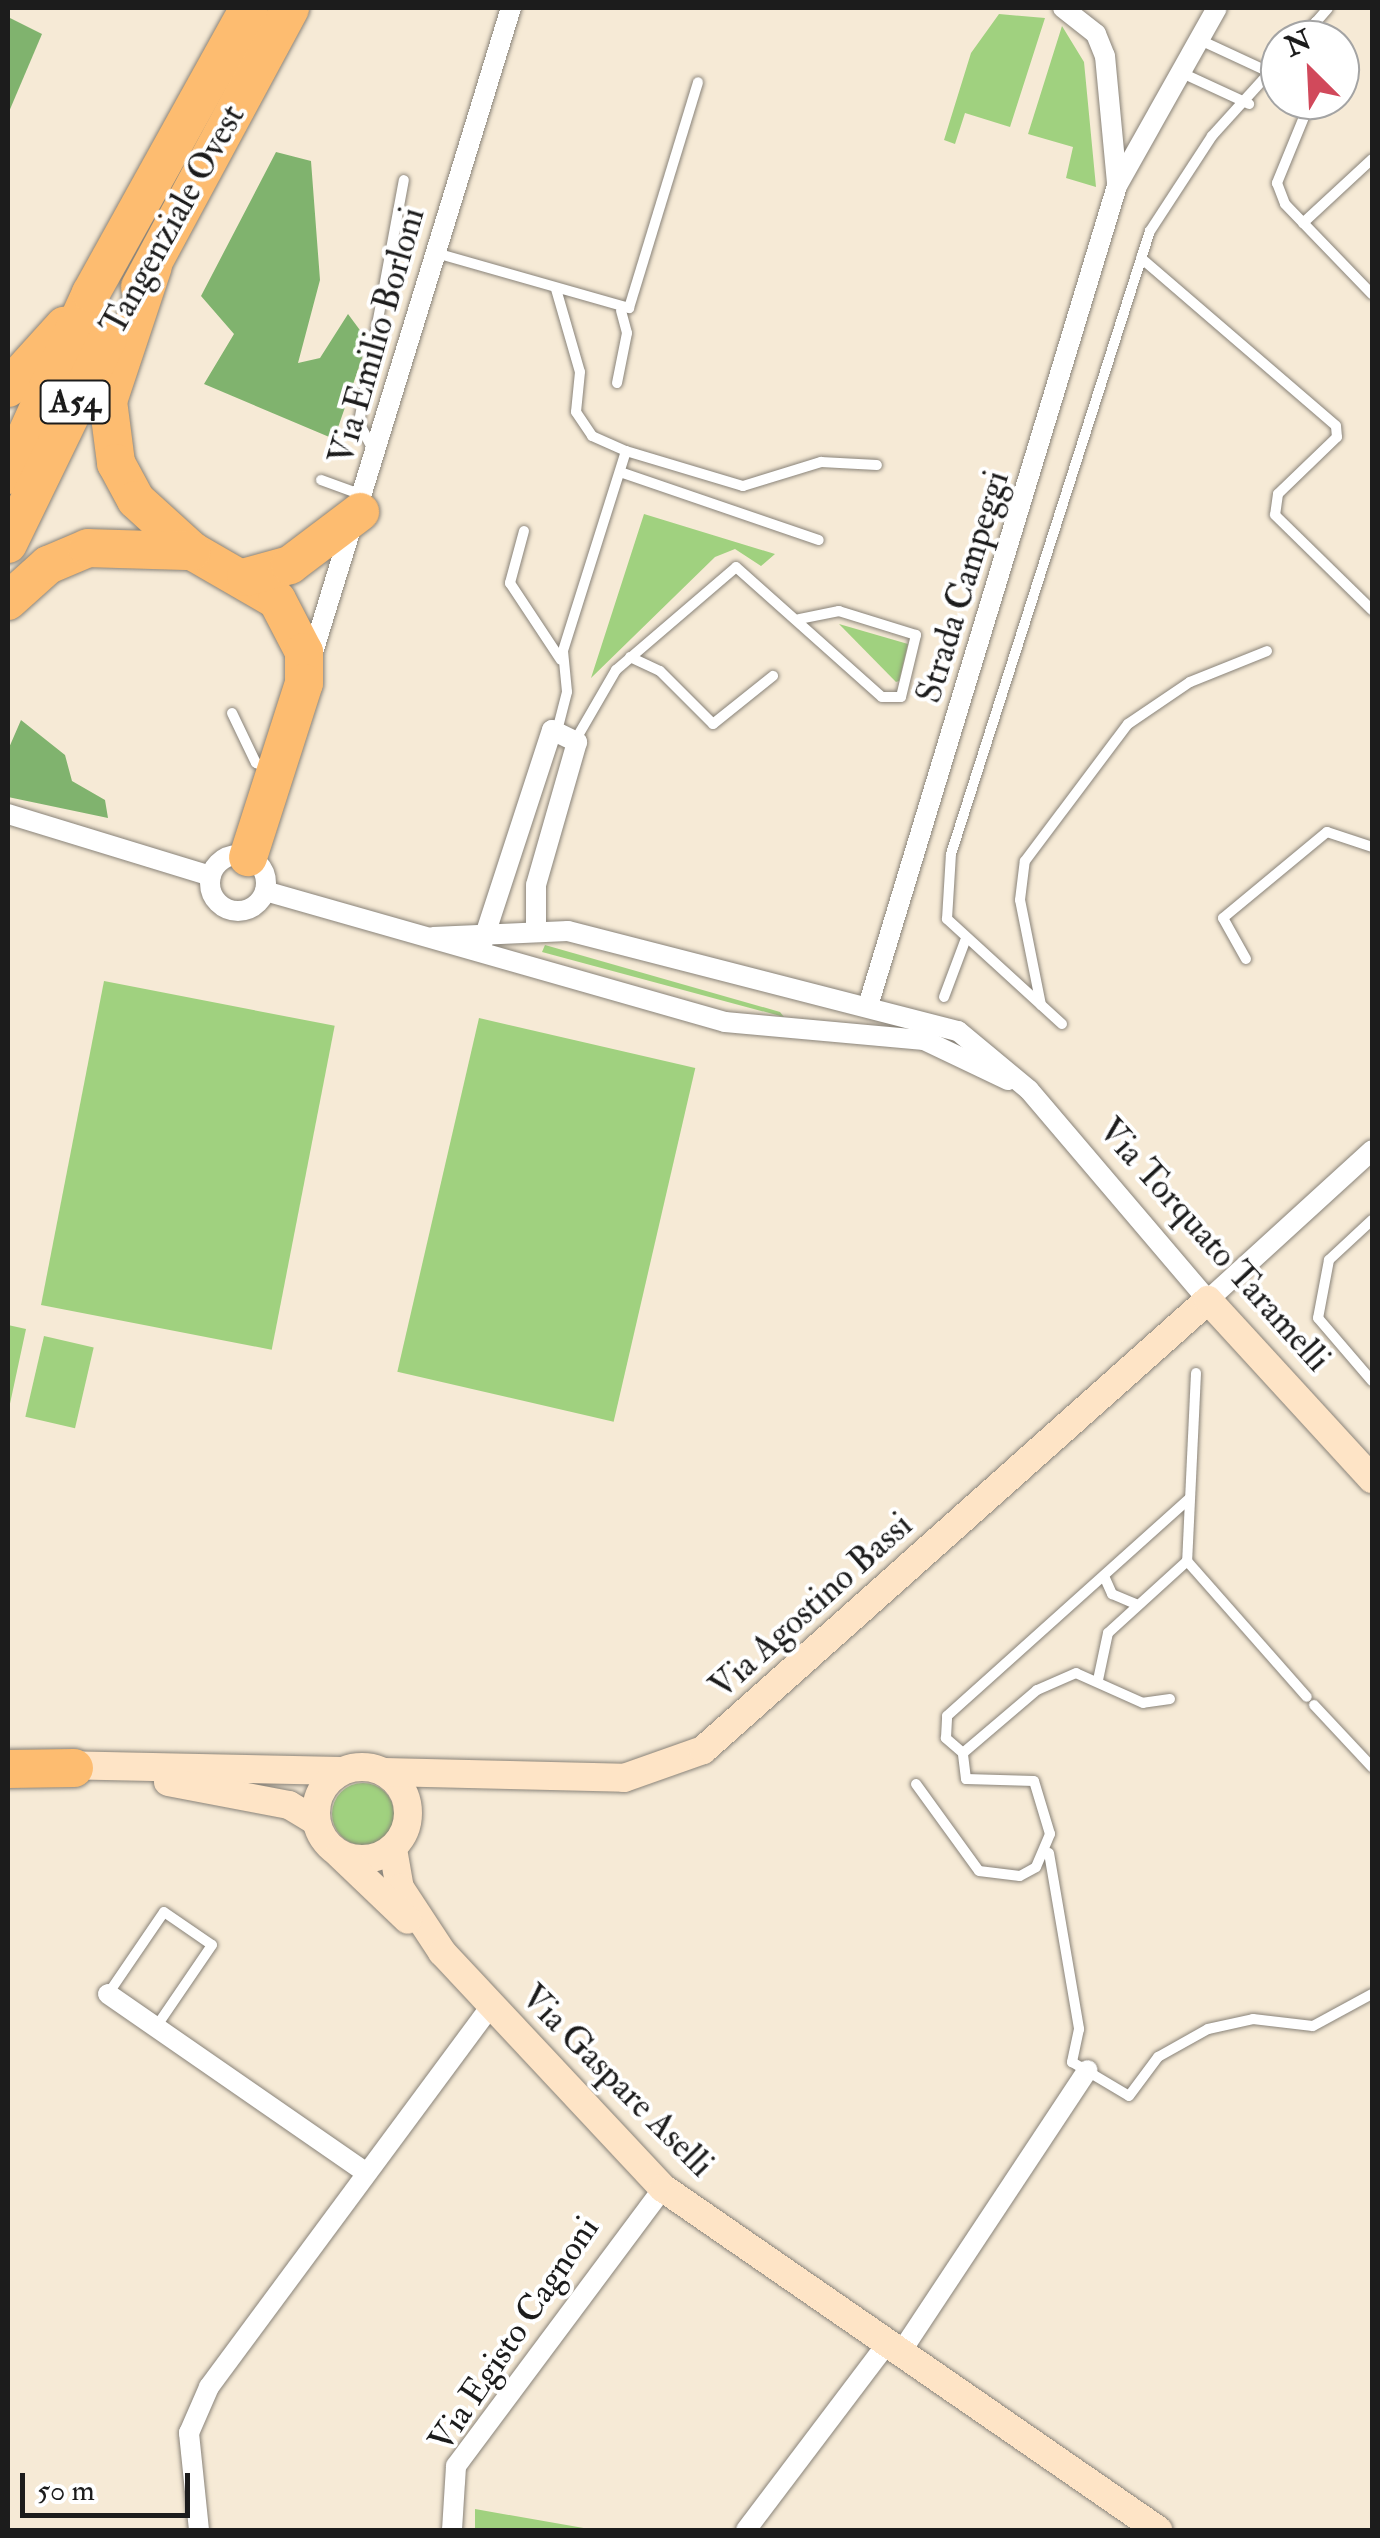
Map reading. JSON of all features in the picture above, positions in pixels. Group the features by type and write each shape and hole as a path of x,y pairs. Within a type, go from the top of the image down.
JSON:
{"highway":[{"name":"Tangenziale Ovest","path":"8,474 91,293 249,8"},
{"name":"Tangenziale Ovest","path":"8,544 290,8"},
{"path":"153,266 106,424 128,491 192,551 246,577 295,626 304,683 248,857"},
{"path":"8,388 91,293"},
{"path":"246,577 290,565 363,504"},
{"path":"8,602 48,564 88,548 192,551"},
{"path":"8,1769 86,1768"}],"main road":[{"name":"Via Torquato Taramelli","path":"1208,1300 1372,1479"},
{"name":"Via Agostino Bassi","path":"386,1772 624,1778 703,1750 1208,1300"},
{"path":"8,1758 86,1768 290,1806 316,1821 339,1854 357,1860 393,1849 409,1804 427,1783 460,1773"},
{"path":"86,1768 386,1772 409,1804"},
{"path":"316,1821 321,1792 342,1771"},
{"name":"Via Gaspare Aselli","path":"393,1849 400,1888 442,1952"},
{"name":"Via Gaspare Aselli","path":"339,1854 442,1952 489,2008 663,2188 1158,2530"}],"street":[{"name":"Via Emilio Borloni","path":"304,683 363,504 435,252 511,8"},
{"path":"1063,8 1096,34 1108,94 1124,116 1151,117"},
{"name":"Strada Campeggi","path":"868,1006 1117,186 1151,117 1218,8"},
{"name":"Strada Campeggi","path":"1108,94 1117,186"},
{"path":"482,943 546,733 566,735 536,885 536,932"},
{"path":"8,814 212,876"},
{"path":"230,856 248,857 265,875 265,892 248,909 230,910 212,893 212,876 230,856"},
{"name":"Via Torquato Taramelli","path":"265,892 432,937 482,943 726,1022 945,1046 1042,1105"},
{"name":"Via Torquato Taramelli","path":"482,943 536,932 568,931 868,1006 978,1041 1042,1105 1208,1300"},
{"path":"810,1030 819,1012 811,992"},
{"path":"1208,1300 1372,1150"},
{"path":"108,1994 364,2171"},
{"path":"199,2530 189,2433 209,2387 364,2171 489,2008"},
{"path":"746,2530 895,2347 1088,2070"},
{"name":"Via Egisto Cagnoni","path":"452,2530 456,2466 663,2188"}],"lane":[{"path":"1200,40 1260,68"},
{"path":"1178,72 1248,104"},
{"path":"621,311 635,295 698,82"},
{"path":"1062,1024 947,920 950,854 1141,258 1176,184 1260,86"},
{"path":"1303,120 1278,183 1303,223 1372,294"},
{"path":"1303,223 1372,159"},
{"path":"375,456 359,422 404,180"},
{"path":"435,252 621,311"},
{"path":"1141,258 1336,426 1338,438 1278,494 1276,515 1372,610"},
{"path":"556,290 580,372 576,412 592,436 626,451 743,486 822,462 877,466"},
{"path":"617,383 627,333 621,311"},
{"path":"562,660 626,451"},
{"path":"620,472 819,540"},
{"path":"321,480 363,504"},
{"path":"524,530 510,584 562,660 567,692 566,735"},
{"path":"566,735 630,657 736,567 882,696 901,697 916,635 839,611 799,619"},
{"path":"1041,1006 1020,900 1025,861 1128,724 1190,682 1267,652"},
{"path":"630,657 660,671 713,724 773,676"},
{"path":"232,713 256,763 276,770"},
{"path":"1246,958 1223,918 1328,832 1372,847"},
{"path":"944,998 965,940"},
{"path":"1372,1220 1329,1260 1318,1318 1372,1380"},
{"path":"1196,1373 1187,1561 1372,1767"},
{"path":"1190,1498 948,1716 946,1738 963,1753 966,1778 1034,1781 1050,1818 1049,1853 1078,2028 1072,2062 1129,2096 1158,2057 1208,2029 1253,2019 1313,2026 1372,1994"},
{"path":"1098,1680 1108,1633 1187,1561"},
{"path":"1104,1576 1112,1594 1136,1604"},
{"path":"963,1753 1054,1678 1098,1680 1143,1703 1170,1699"},
{"path":"916,1784 979,1871 1020,1876 1049,1853"},
{"path":"108,1994 164,1912 212,1945 156,2028"}],"green space":[{"path":"999,14 1045,18 1010,127 965,113 955,144 944,140 971,53"},
{"path":"8,17 42,34 8,114"},
{"path":"1062,26 1084,62 1096,187 1066,178 1073,147 1028,134"},
{"path":"276,152 311,161 320,280 298,363 320,358 348,314 368,341 334,439 204,384 234,334 201,296"},
{"path":"644,514 775,554 761,566 735,549 715,557 591,678"},
{"path":"839,624 908,644 899,681 896,682"},
{"path":"21,720 65,755 72,781 105,800 108,818 8,797 8,750"},
{"path":"545,945 780,1012 784,1017 542,952"},
{"path":"104,981 335,1026 272,1350 41,1305"},
{"path":"479,1018 695,1068 614,1422 397,1372"},
{"path":"8,1325 26,1329 8,1413"},
{"path":"44,1336 94,1347 75,1428 25,1417"},
{"path":"363,1783 385,1792 394,1814 385,1836 363,1845 341,1836 332,1814 341,1792"},
{"path":"475,2509 595,2530 475,2530"}]}
